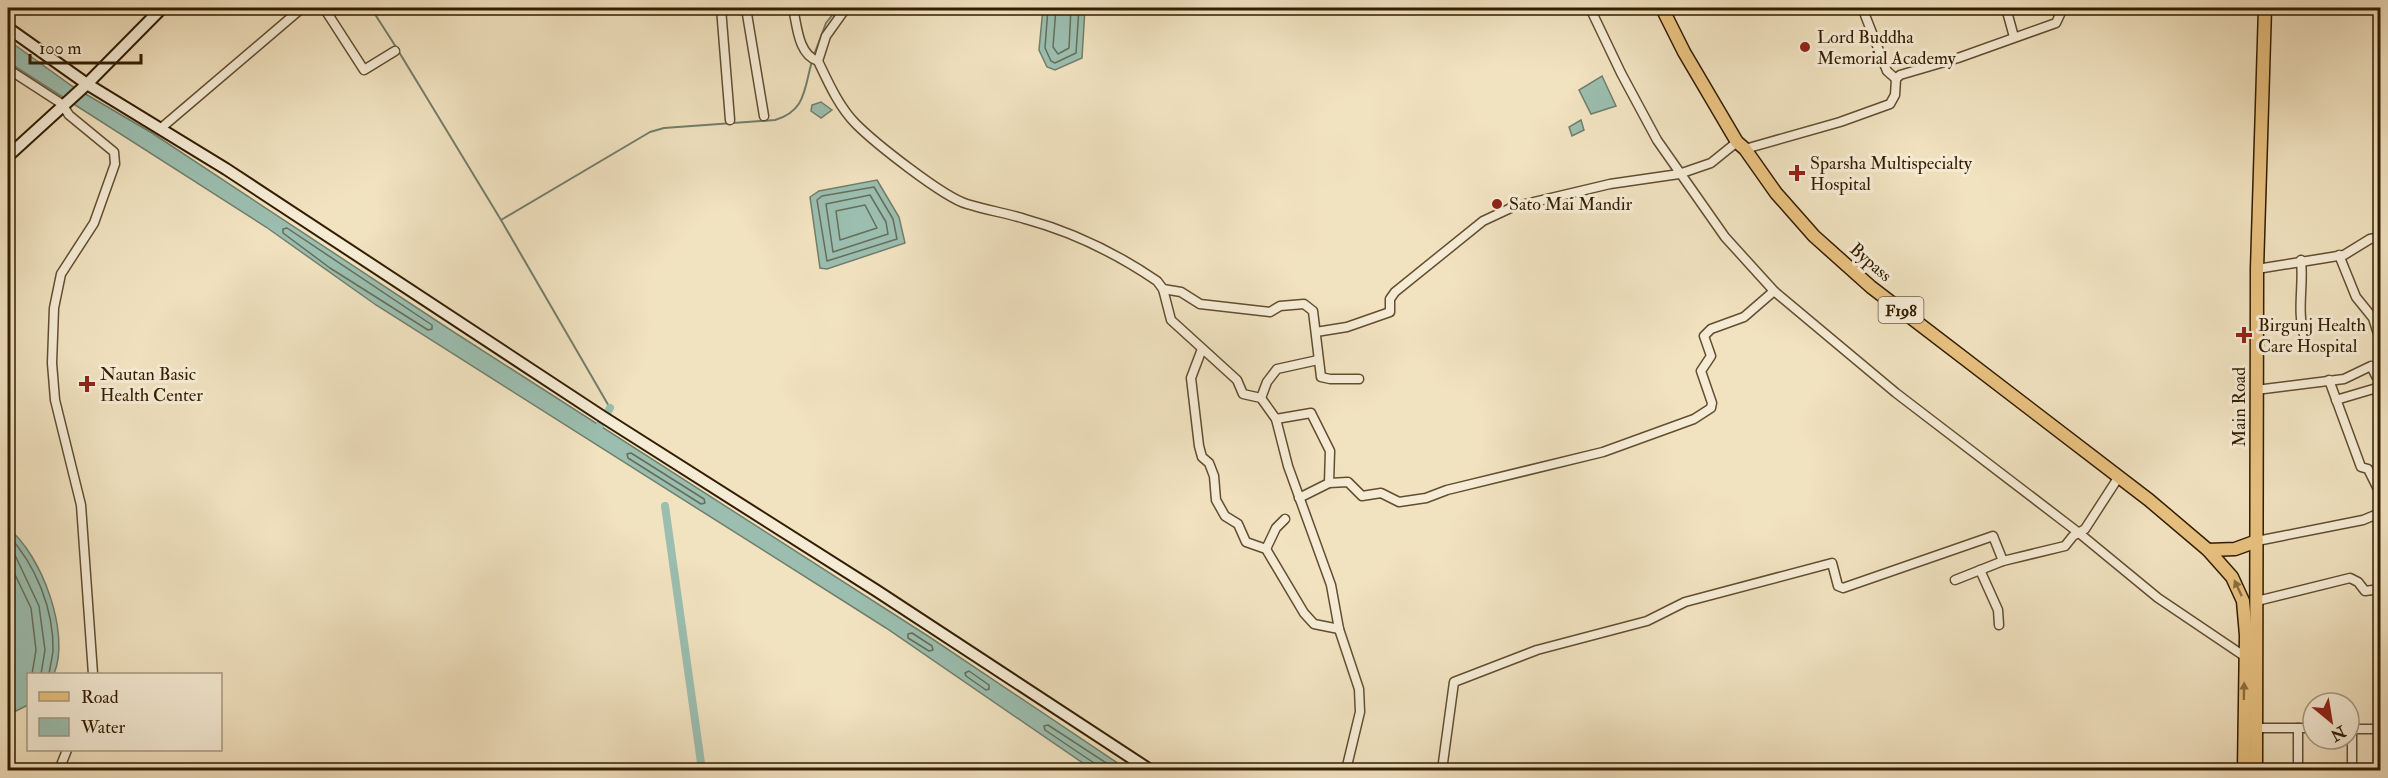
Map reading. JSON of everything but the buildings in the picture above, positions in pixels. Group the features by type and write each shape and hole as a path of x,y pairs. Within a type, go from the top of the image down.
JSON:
{"main road":[{"path":"8,156 83,87 162,8"},
{"name":"Bypass","path":"1662,8 1684,52 1741,146 1776,193 1814,236 1995,385 2118,478 2208,550 2239,588 2243,601 2246,635 2244,656"},
{"name":"Main Road","path":"2256,771 2257,269 2265,8"},
{"path":"8,28 83,87 160,129 487,339 603,417 687,468 923,621 1150,771"},
{"path":"2208,550 2235,549 2257,541"},
{"path":"2244,656 2244,771"}],"street":[{"path":"160,129 302,8"},
{"path":"324,8 364,70 395,51"},
{"path":"721,8 730,120"},
{"path":"746,8 764,116"},
{"path":"793,8 803,50 814,60 843,108 856,124 947,194 966,204 1027,219 1097,244 1157,281 1163,289 1172,320 1238,380 1243,394 1261,398 1276,419 1299,498 1331,585 1339,629 1359,689 1360,712 1346,771"},
{"path":"814,60 826,36 846,8"},
{"path":"1590,8 1621,73 1657,140 1679,174 1725,237 1774,291 1896,393 2079,533 2158,598 2244,656"},
{"path":"2006,8 2014,37"},
{"path":"1316,332 1347,327 1390,312 1390,299 1395,292 1483,221 1513,207 1610,184 1679,174 1711,164 1741,146 1840,122 1890,104 1895,95 1896,79 1900,75 1958,58 2056,23 2063,8"},
{"path":"1865,15 1887,71 1896,79"},
{"path":"8,69 62,104 69,115 114,152 116,164 94,223 60,274 54,308 52,363 55,400 81,505 93,673"},
{"path":"2257,269 2339,255 2380,237"},
{"path":"2339,255 2356,297 2373,318 2380,340"},
{"path":"2301,260 2303,280 2300,322 2305,338"},
{"path":"1163,289 1181,291 1200,303 1258,312 1270,312 1280,306 1304,304 1313,310 1321,377 1359,379"},
{"path":"1299,498 1329,483 1348,482 1362,496 1381,493 1399,502 1426,498 1447,490 1603,452 1694,419 1711,408 1712,403 1701,371 1711,356 1704,336 1711,329 1744,317 1774,291"},
{"path":"1202,349 1191,378 1196,407 1194,417 1202,457 1212,470 1216,500 1225,516 1238,524 1246,542 1266,549 1304,613 1314,624 1339,629"},
{"path":"1261,398 1267,382 1277,369 1318,360"},
{"path":"2256,390 2348,378 2371,366 2378,375 2380,387 2336,400"},
{"path":"2329,380 2361,467 2368,469 2380,493"},
{"path":"1276,419 1311,413 1330,451 1329,483"},
{"path":"1955,580 2003,561 2065,546 2085,529 2118,478"},
{"path":"2257,541 2363,520 2380,513"},
{"path":"1266,549 1276,528 1285,519"},
{"path":"1442,771 1454,682 1537,650 1647,621 1684,602 1832,562 1838,586 1843,588 1993,536 2003,561"},
{"path":"1980,570 1998,610 1999,625"},
{"path":"2258,601 2350,578 2358,582 2364,591 2380,589"},
{"path":"2243,729 2298,728 2298,771"},
{"path":"2361,729 2380,729"},
{"path":"59,771 67,751"},
{"path":"2352,751 2352,771"}],"water":[{"path":"1043,8 1085,8 1082,58 1055,70 1047,67 1039,50"},
{"path":"8,40 72,86 152,133 446,327 931,638 1128,770 1093,770 886,628 376,305 266,227 8,62"},
{"path":"1602,76 1616,106 1591,114 1579,90"},
{"path":"821,102 832,110 821,118 811,111 812,105"},
{"path":"1581,120 1584,130 1572,136 1569,127"},
{"path":"877,180 899,217 905,243 827,269 820,268 810,197 819,191"},
{"path":"8,528 32,556 42,575 56,617 59,638 54,673 27,673 27,706 8,715"}],"waterway":[{"path":"371,8 396,47"},
{"path":"814,55 826,23 838,8"},
{"path":"399,52 501,220 610,408"},
{"path":"501,220 650,132 664,128 775,120 785,116 793,111 802,98 812,61"},
{"path":"597,430 610,408"},
{"path":"665,506 702,770"}],"place":[{"name":"Lord Buddha Memorial Academy","path":"1805,47"},
{"name":"Sparsha Multispecialty Hospital","path":"1797,173"},
{"name":"Sato Mai Mandir","path":"1497,204"},
{"name":"Birgunj Health Care Hospital","path":"2244,335"},
{"name":"Nautan Basic Health Center","path":"87,384"}]}
